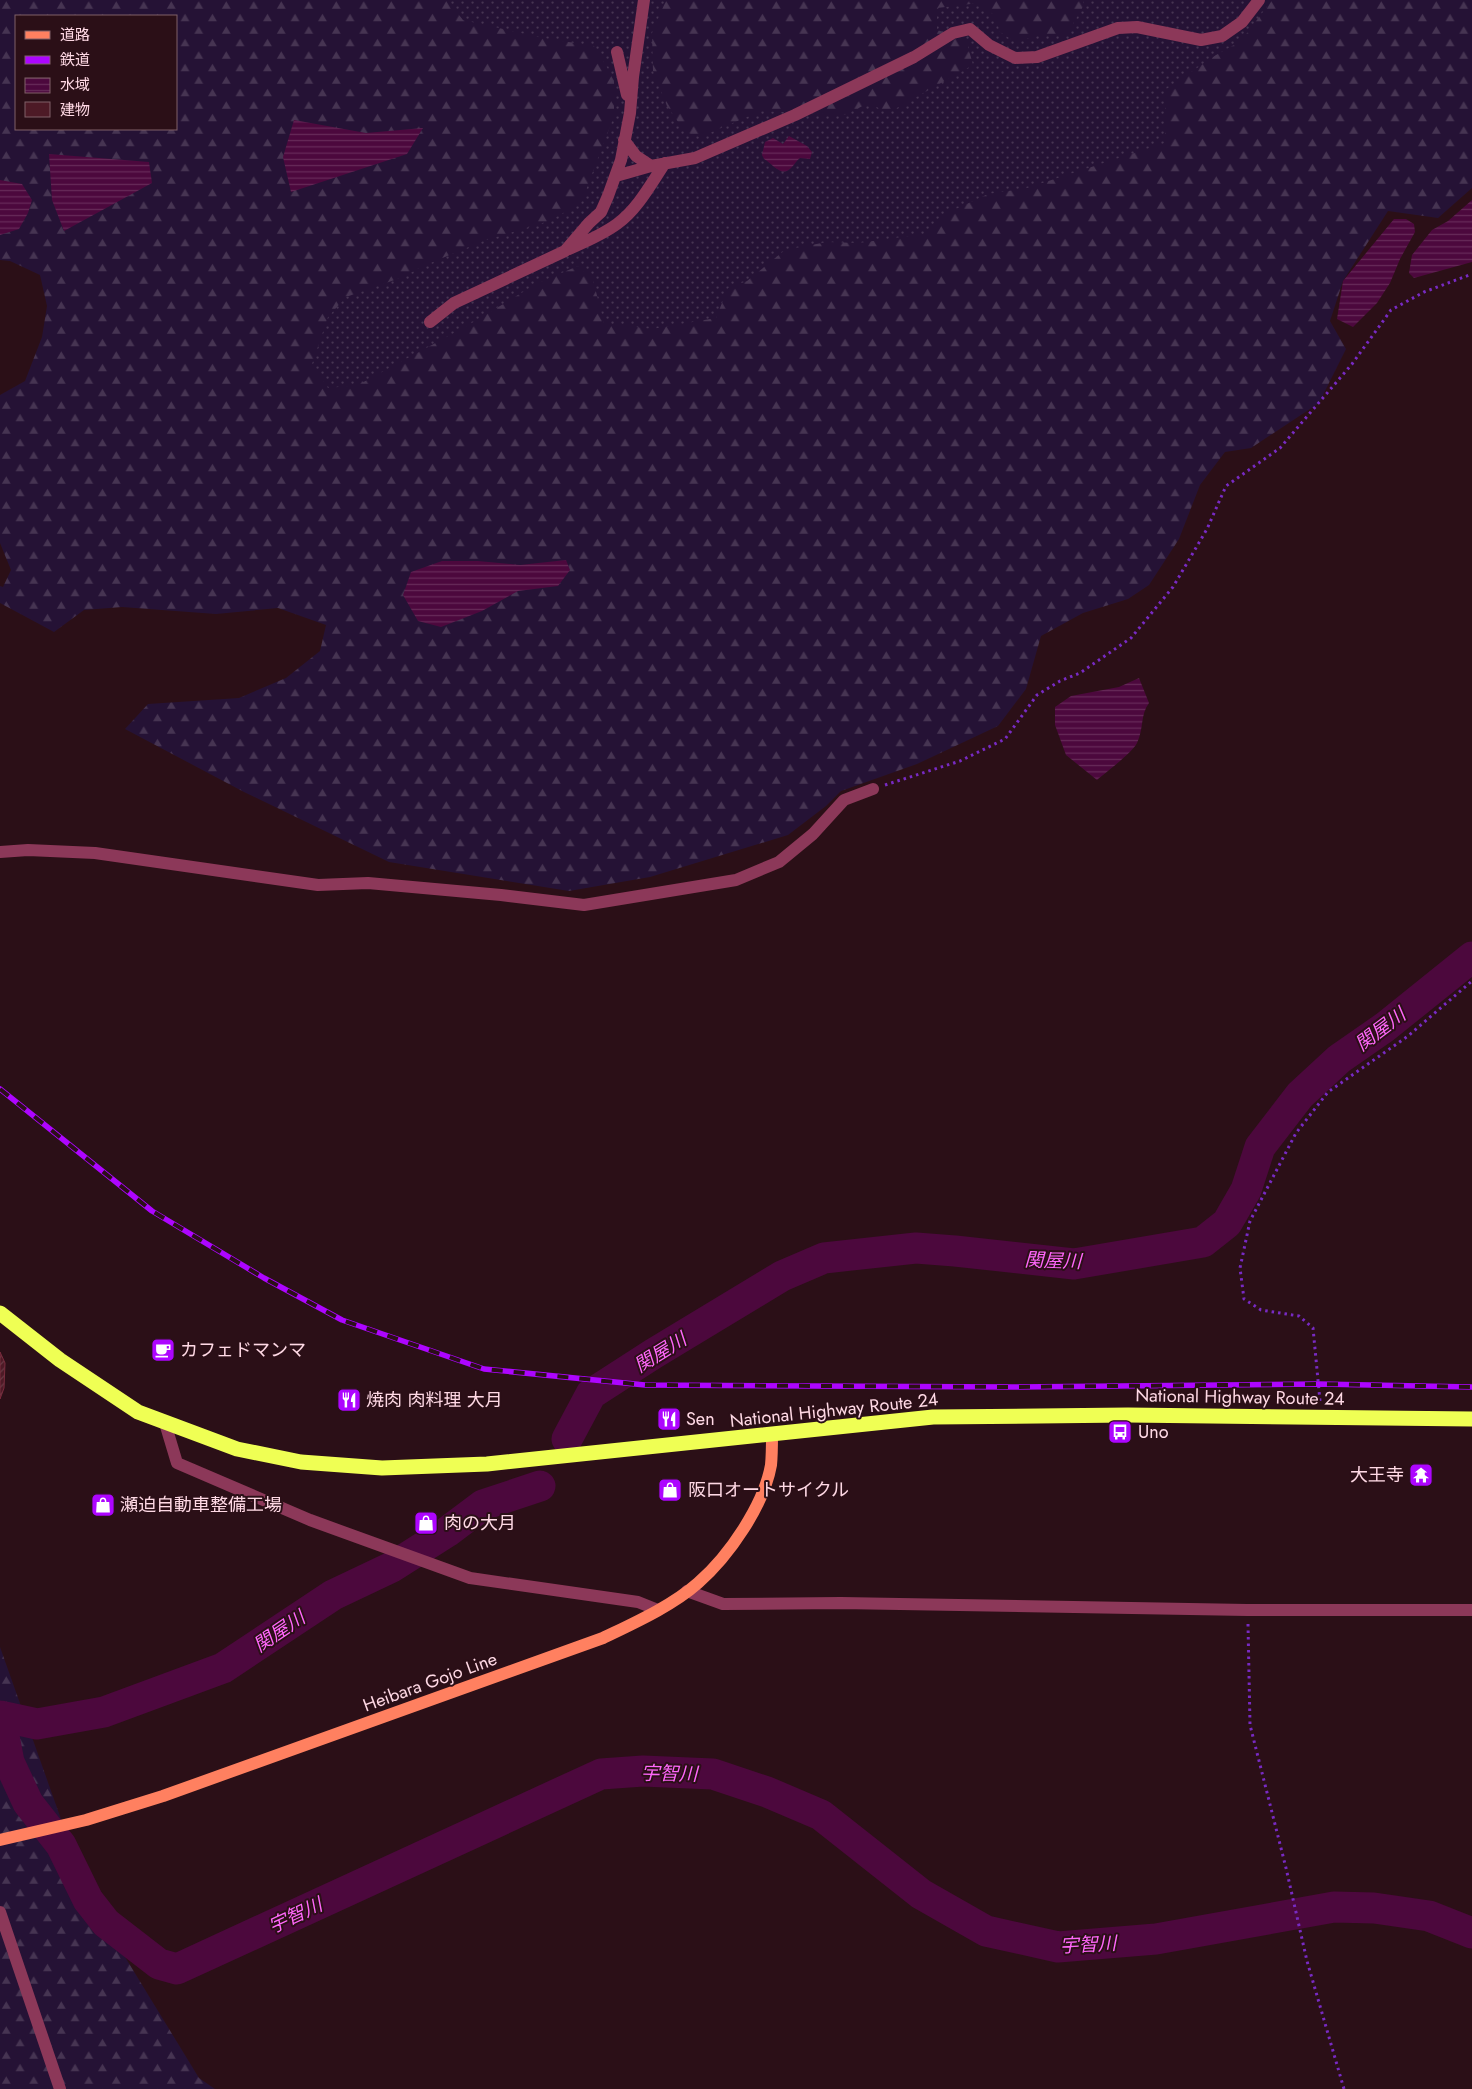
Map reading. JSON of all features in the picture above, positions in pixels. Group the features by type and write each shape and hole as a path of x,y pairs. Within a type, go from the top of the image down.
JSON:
{"highway":[{"name":"National Highway Route 24","path":"0,1313 60,1360 138,1412 165,1423 237,1449 255,1453 300,1462 382,1468 487,1464 933,1418 1128,1415 1472,1419"}],"main road":[{"name":"Heibara Gojo Line","path":"0,1840 86,1820 163,1796 298,1749 594,1641 658,1610 698,1583 730,1548 749,1519 763,1491 771,1465 772,1434"}],"street":[{"path":"565,251 588,223 600,212 616,176 630,113 644,0"},
{"path":"616,176 651,166 695,158 795,115 914,57 953,33 970,29 989,44 1015,58 1037,57 1118,28 1137,27 1201,40 1222,36 1242,22 1259,0"},
{"path":"617,52 630,113"},
{"path":"624,140 636,156 651,166"},
{"path":"430,322 454,303 592,239 618,224 637,204 665,164"},
{"path":"0,852 28,850 95,853 318,885 368,883 501,895 584,906 736,880 779,862 813,834 844,800 873,789"},
{"path":"165,1423 177,1463 310,1520 470,1578 638,1602 658,1610"},
{"path":"687,1591 723,1604 841,1603 1247,1610 1472,1610"},
{"path":"0,1912 60,2089"}],"path":[{"path":"873,789 960,762 1005,739 1037,695 1060,681 1080,673 1131,638 1173,587 1206,529 1226,486 1280,448 1352,364 1391,310 1424,292 1472,274"},
{"path":"1318,1384 1314,1328 1299,1316 1261,1310 1244,1299 1240,1268 1250,1221 1296,1133 1328,1092 1408,1036 1472,981"},
{"path":"1247,1610 1250,1725 1307,1961 1344,2089"}],"green space":[{"path":"0,0 447,0 463,20 543,38 594,46 614,79 614,116 581,203 549,221 483,241 421,267 403,277 346,297 328,317 312,364 328,388 358,385 465,327 538,283 578,266 593,280 604,323 652,329 716,318 728,288 747,281 785,250 827,242 859,243 924,234 941,216 988,194 1027,188 1165,143 1165,90 1216,55 1241,41 1272,0 1472,0 1472,188 1438,218 1388,211 1343,281 1330,321 1346,349 1319,403 1251,448 1225,452 1200,485 1179,539 1149,585 1128,599 1083,613 1041,636 1026,689 998,726 917,764 841,791 826,806 788,835 650,877 569,891 389,862 244,792 125,729 148,704 239,698 286,678 320,651 326,625 278,608 216,614 122,607 84,610 54,632 0,603 0,586 3,587 11,570 0,543 0,395 25,381 42,337 47,306 40,275 10,261 0,260"},
{"path":"418,0 1336,0 1299,72 863,317 324,401 294,371"},
{"path":"666,0 1083,0 1084,5 1067,34 1041,35 1015,42 1000,32 995,16 979,3 937,8 937,30 966,39 973,65 888,113 869,103 844,115 761,111 700,137 685,132 667,106 653,71 652,33"},
{"path":"0,1647 89,1898 199,2078 215,2089 0,2089"}],"water":[{"path":"294,120 366,133 423,128 407,154 291,192 283,157"},
{"path":"789,136 807,146 812,152 810,159 800,158 785,172 764,159 762,155 765,142 773,138 783,144"},
{"path":"49,154 149,162 152,183 64,231 52,200"},
{"path":"0,180 22,184 32,200 28,213 19,229 0,235"},
{"path":"1472,200 1472,262 1414,278 1409,273 1412,255 1432,230 1448,221"},
{"path":"1394,219 1406,219 1414,224 1415,232 1400,259 1390,283 1377,303 1353,327 1337,319 1343,281"},
{"path":"566,560 570,570 558,586 518,591 482,611 441,627 418,621 403,595 411,572 442,561 478,561 520,565"},
{"path":"1139,678 1149,703 1144,712 1137,743 1125,757 1097,780 1066,755 1055,725 1055,707 1071,696 1119,687"}],"building":[{"path":"0,1352 5,1363 4,1388 0,1399"}],"waterway":[{"name":"関屋川","path":"567,1439 591,1394 782,1276 824,1258 916,1248 1074,1264 1203,1242 1227,1223 1246,1190 1260,1147 1300,1095 1339,1059 1385,1027 1472,957"},
{"name":"関屋川","path":"0,1716 37,1724 104,1712 223,1668 333,1595 392,1567 447,1532 483,1505 540,1486"},
{"name":"宇智川","path":"0,1716 9,1762 28,1803 61,1845 88,1900 106,1923 159,1964 177,1969 601,1774 643,1771 713,1774 767,1792 821,1815 921,1894 986,1931 1058,1947 1156,1939 1334,1907 1374,1908 1429,1916 1472,1933"}],"railway":[{"path":"0,1089 152,1211 264,1278 342,1320 484,1369 645,1385 1013,1387 1319,1384 1472,1387"}],"place":[{"name":"カフェドマンマ","path":"163,1350"},
{"name":"焼肉 肉料理 大月","path":"349,1400"},
{"name":"Sen","path":"669,1419"},
{"name":"Uno","path":"1120,1432"},
{"name":"大王寺","path":"1421,1475"},
{"name":"阪口オートサイクル","path":"670,1490"},
{"name":"瀬迫自動車整備工場","path":"103,1505"},
{"name":"肉の大月","path":"426,1523"}]}
